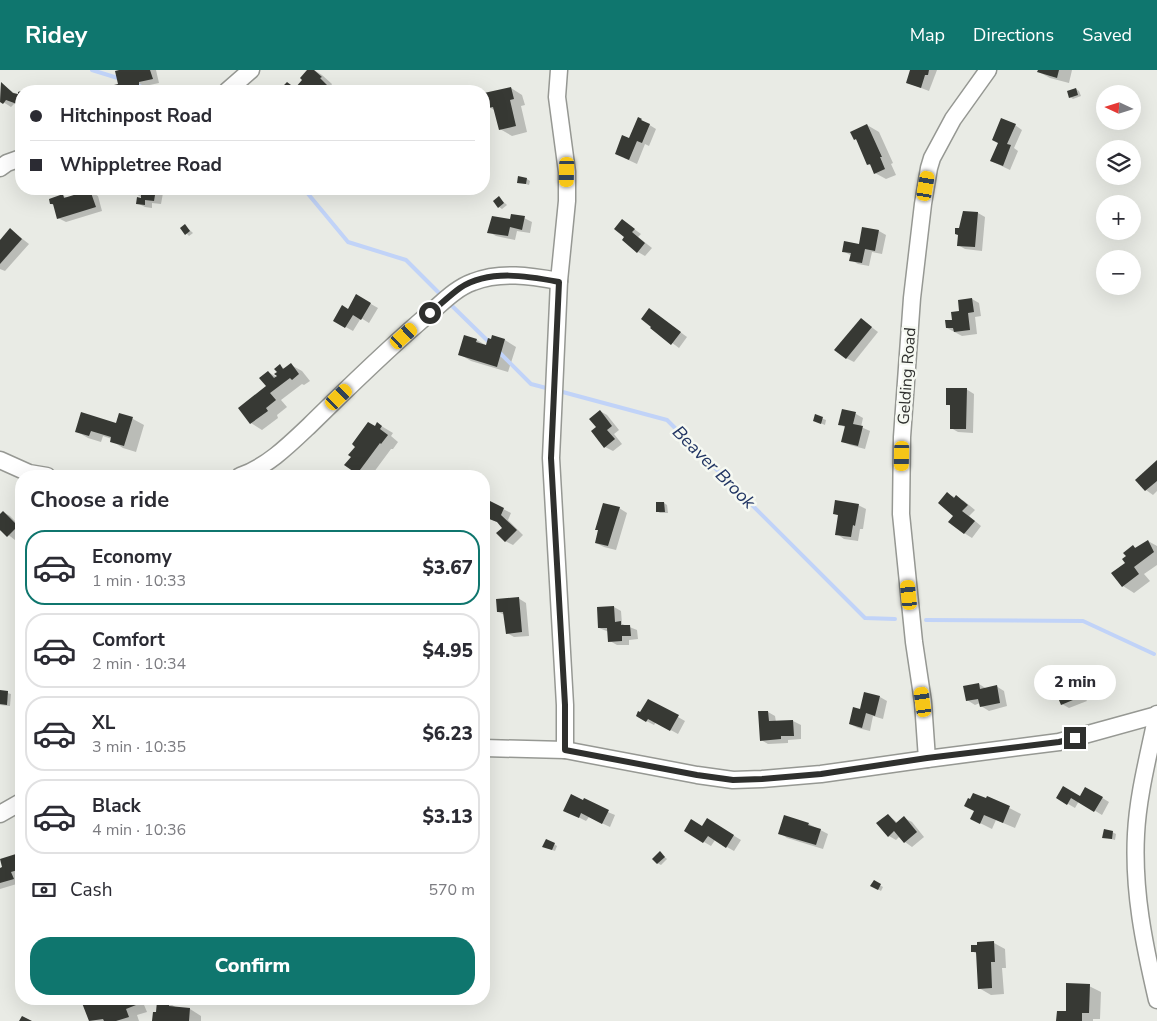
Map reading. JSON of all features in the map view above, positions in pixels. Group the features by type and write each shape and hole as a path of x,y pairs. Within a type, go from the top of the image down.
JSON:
{"street":[{"path":"234,85 251,70"},
{"path":"559,70 558,97 567,172 559,282 551,458 565,705 565,750"},
{"name":"Gelding Road","path":"927,758 923,702 914,642 901,514 902,437 912,298 923,204 932,158 953,119 988,70"},
{"path":"251,470 270,459 298,436 387,351 460,288 473,282 508,276 532,277 559,282"},
{"path":"0,460 22,470"},
{"path":"490,748 565,750 697,775 733,780 762,779 821,774 927,758 1059,742 1157,714 1142,788 1136,833 1136,872 1140,924 1157,1000"},
{"path":"0,814 15,805"}],"building":[{"path":"150,70 153,79 139,82 139,85 114,85 118,84 115,71"},
{"path":"307,70 314,70 327,85 298,85 302,80 300,78"},
{"path":"910,70 929,70 928,75 925,75 921,88 906,83"},
{"path":"1038,70 1059,70 1057,78 1037,72"},
{"path":"1,82 15,93 15,103 6,100 3,104 0,102"},
{"path":"511,87 514,99 510,100 516,126 499,130 493,107 490,108 490,92"},
{"path":"1076,88 1078,95 1069,98 1067,91"},
{"path":"638,117 650,124 642,143 637,141 629,160 615,154 622,135 629,138"},
{"path":"1001,118 1016,124 1007,144 1011,145 1003,166 990,161 998,143 992,140"},
{"path":"867,124 882,157 880,157 885,169 874,174 870,164 867,165 856,139 854,140 850,132"},
{"path":"518,176 527,178 526,184 517,183"},
{"path":"60,195 63,195 64,198 74,195 92,195 96,207 57,219 53,204 50,204 49,199"},
{"path":"141,195 155,195 154,201 145,200 145,205 136,204 137,197 141,198"},
{"path":"499,196 504,203 498,208 493,201"},
{"path":"963,211 978,212 975,247 957,246 958,235 955,234 955,228 959,228"},
{"path":"511,214 525,216 522,230 510,227 508,236 487,233 492,216 510,219"},
{"path":"622,219 635,229 632,232 645,243 637,253 622,240 624,237 614,229"},
{"path":"185,224 190,231 185,235 180,228"},
{"path":"862,227 879,230 875,251 865,249 862,263 849,261 851,253 842,252 844,241 859,244"},
{"path":"10,228 22,239 0,264 0,240"},
{"path":"356,294 371,303 361,320 353,315 345,328 333,321 342,305 348,309"},
{"path":"972,298 974,312 968,313 970,330 954,332 953,328 946,328 945,320 952,320 951,312 959,311 958,300"},
{"path":"649,308 681,332 671,345 641,319"},
{"path":"861,318 872,327 846,359 834,350"},
{"path":"464,335 477,339 476,342 486,345 488,338 491,339 492,335 505,339 497,367 458,355"},
{"path":"291,363 299,374 292,380 290,378 270,393 276,400 266,408 268,411 250,424 238,408 266,386 259,378 268,371 274,378 277,376 274,374 277,372 274,369 280,364 283,369"},
{"path":"946,388 967,388 966,429 950,429 950,405 946,405"},
{"path":"842,409 856,412 853,424 863,426 858,446 841,442 845,426 838,425"},
{"path":"600,410 612,426 607,430 615,439 604,448 591,431 596,427 589,419"},
{"path":"81,412 116,423 119,413 133,417 124,446 110,442 111,437 91,431 89,436 75,432"},
{"path":"815,414 823,417 821,424 813,421"},
{"path":"368,422 375,426 377,422 382,426 380,429 388,435 360,470 351,470 344,465 351,457 348,455 355,447 352,444"},
{"path":"1157,460 1157,481 1145,491 1135,480"},
{"path":"947,492 954,498 956,495 968,505 962,511 975,521 964,534 948,522 953,516 938,503"},
{"path":"835,500 859,504 851,537 835,535 838,515 833,514"},
{"path":"490,501 504,508 501,515 517,530 505,542 496,533 502,528 497,522 490,519"},
{"path":"656,502 664,502 665,512 656,512"},
{"path":"603,503 620,507 608,546 595,543 598,530 595,530"},
{"path":"3,511 15,523 15,529 7,537 0,530 0,514"},
{"path":"1148,540 1154,552 1134,567 1139,574 1122,587 1111,573 1125,563 1122,559 1126,556 1123,553 1133,545 1135,548"},
{"path":"519,597 522,632 506,634 503,612 497,612 496,599"},
{"path":"614,606 615,622 621,621 621,625 630,625 631,636 622,636 622,641 608,642 607,628 598,628 597,607"},
{"path":"1086,676 1091,689 1079,694 1080,697 1061,705 1054,688"},
{"path":"979,683 980,689 997,685 1000,703 980,707 978,699 966,701 963,686"},
{"path":"0,690 8,691 7,705 0,704"},
{"path":"864,692 880,696 875,716 866,713 862,728 849,724 853,707 860,709"},
{"path":"648,699 679,715 670,731 648,719 646,722 636,716"},
{"path":"758,711 768,711 769,721 793,720 794,736 781,736 781,739 760,741"},
{"path":"1063,786 1080,796 1085,787 1103,797 1094,812 1071,798 1067,805 1056,798"},
{"path":"973,793 986,798 987,796 1010,806 1003,823 984,815 980,824 970,819 974,811 964,806"},
{"path":"571,794 609,810 602,824 581,813 579,818 563,811"},
{"path":"888,814 896,823 904,816 917,832 904,843 894,831 888,837 876,823"},
{"path":"784,815 821,829 816,845 778,834"},
{"path":"707,818 734,835 726,848 708,836 703,843 684,831 691,819 702,826"},
{"path":"1104,829 1113,831 1112,839 1102,838"},
{"path":"546,839 555,843 552,850 542,847"},
{"path":"660,851 665,857 657,864 652,859"},
{"path":"15,854 15,871 11,872 14,879 0,883 0,868 2,867 0,859"},
{"path":"874,880 881,884 878,890 870,886"},
{"path":"994,941 995,962 991,962 992,988 978,989 976,952 971,952 971,945 977,945 977,942"},
{"path":"1066,983 1090,984 1089,1013 1082,1013 1082,1021 1056,1021 1057,1011 1066,1011"},
{"path":"83,1005 136,1005 126,1009 129,1017 116,1021 104,1021 103,1019 89,1021"},
{"path":"157,1005 190,1008 189,1021 152,1021 153,1012 156,1012"},
{"path":"22,1016 32,1021 19,1021"}],"waterway":[{"name":"Beaver Brook","path":"92,70 121,79"},
{"name":"Beaver Brook","path":"309,195 348,242 406,260 443,297"},
{"name":"Beaver Brook","path":"448,302 490,343"},
{"name":"Beaver Brook","path":"498,351 531,384 550,389"},
{"name":"Beaver Brook","path":"559,391 667,420 865,618 895,619"},
{"name":"Beaver Brook","path":"926,620 1083,621 1154,654"}],"route":[{"path":"430,313 460,288 473,282 508,276 532,277 559,282 551,458 565,705 565,750 697,775 748,780 821,774 927,758 994,752 1075,738"}]}
